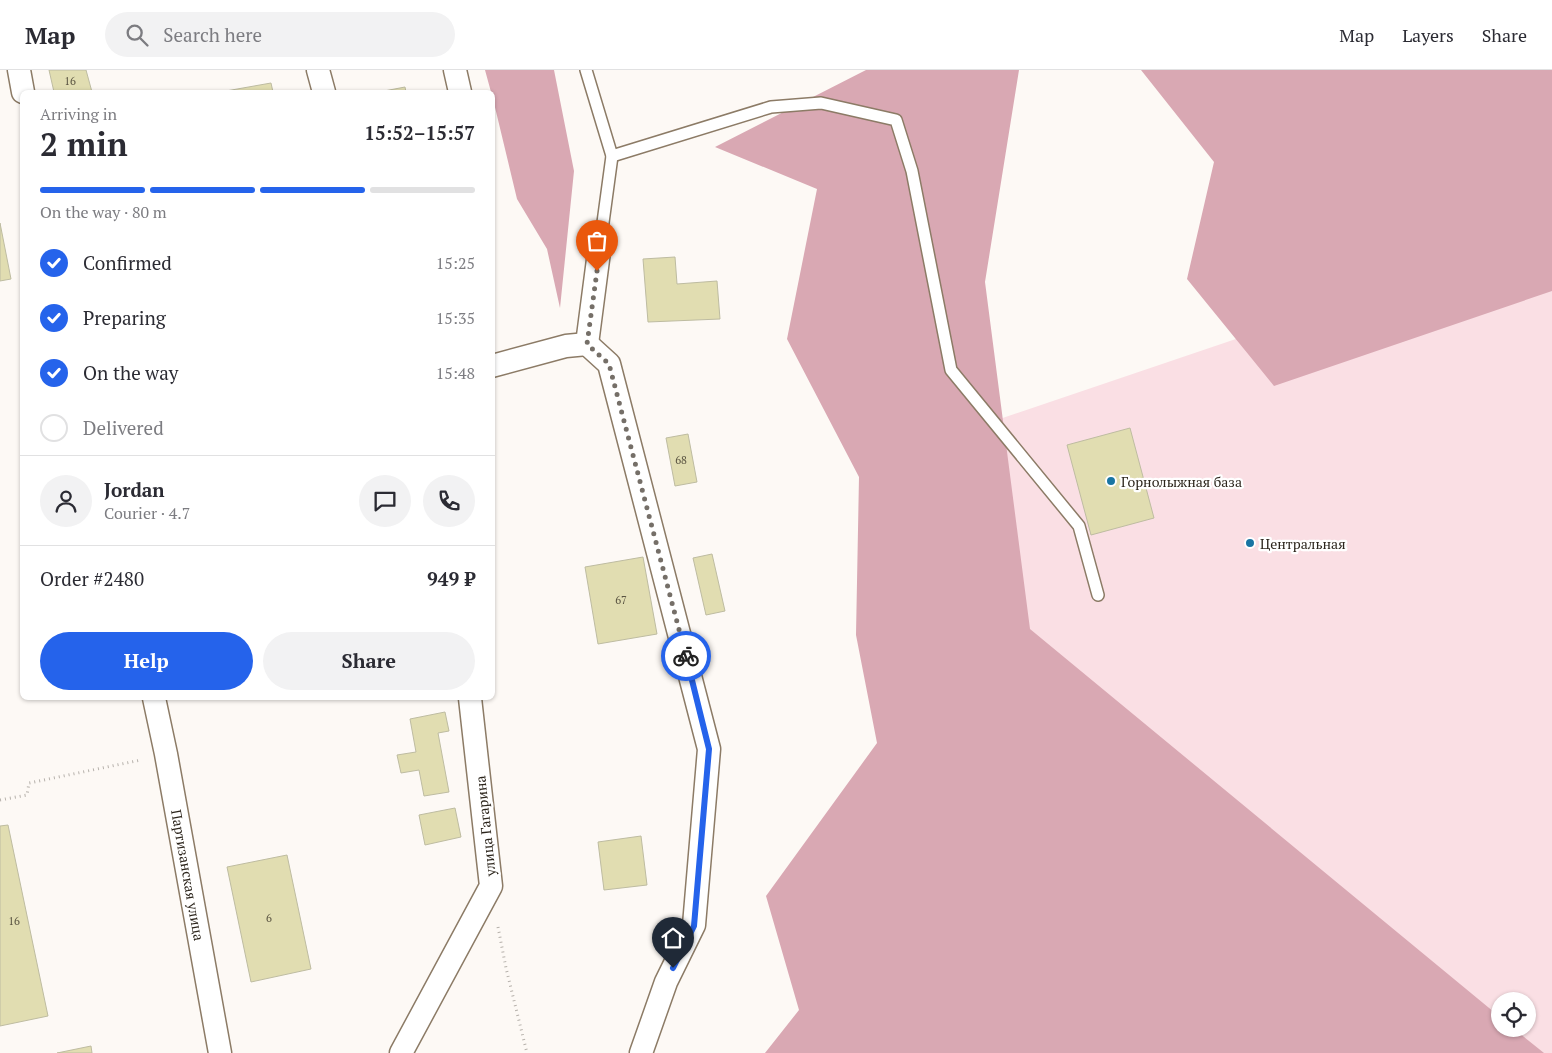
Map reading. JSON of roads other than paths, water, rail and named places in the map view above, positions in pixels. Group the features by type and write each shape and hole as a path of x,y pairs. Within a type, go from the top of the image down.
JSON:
{"street":[{"path":"19,70 23,90"},
{"path":"318,70 323,90"},
{"path":"455,70 460,90"},
{"path":"587,344 599,252"},
{"path":"495,365 566,346 587,344 609,364 709,749 694,926 666,982 641,1053"},
{"name":"Партизанская улица","path":"154,700 166,754 220,1053"},
{"name":"улица Гагарина","path":"401,1053 491,886 470,700"}],"lane":[{"path":"586,70 612,156 599,252"},
{"path":"612,156 771,107 821,103 896,120 912,171 951,370 1079,526 1098,595"}],"place":[{"name":"Горнолыжная база","path":"1111,481"},
{"name":"Центральная","path":"1250,543"}]}
